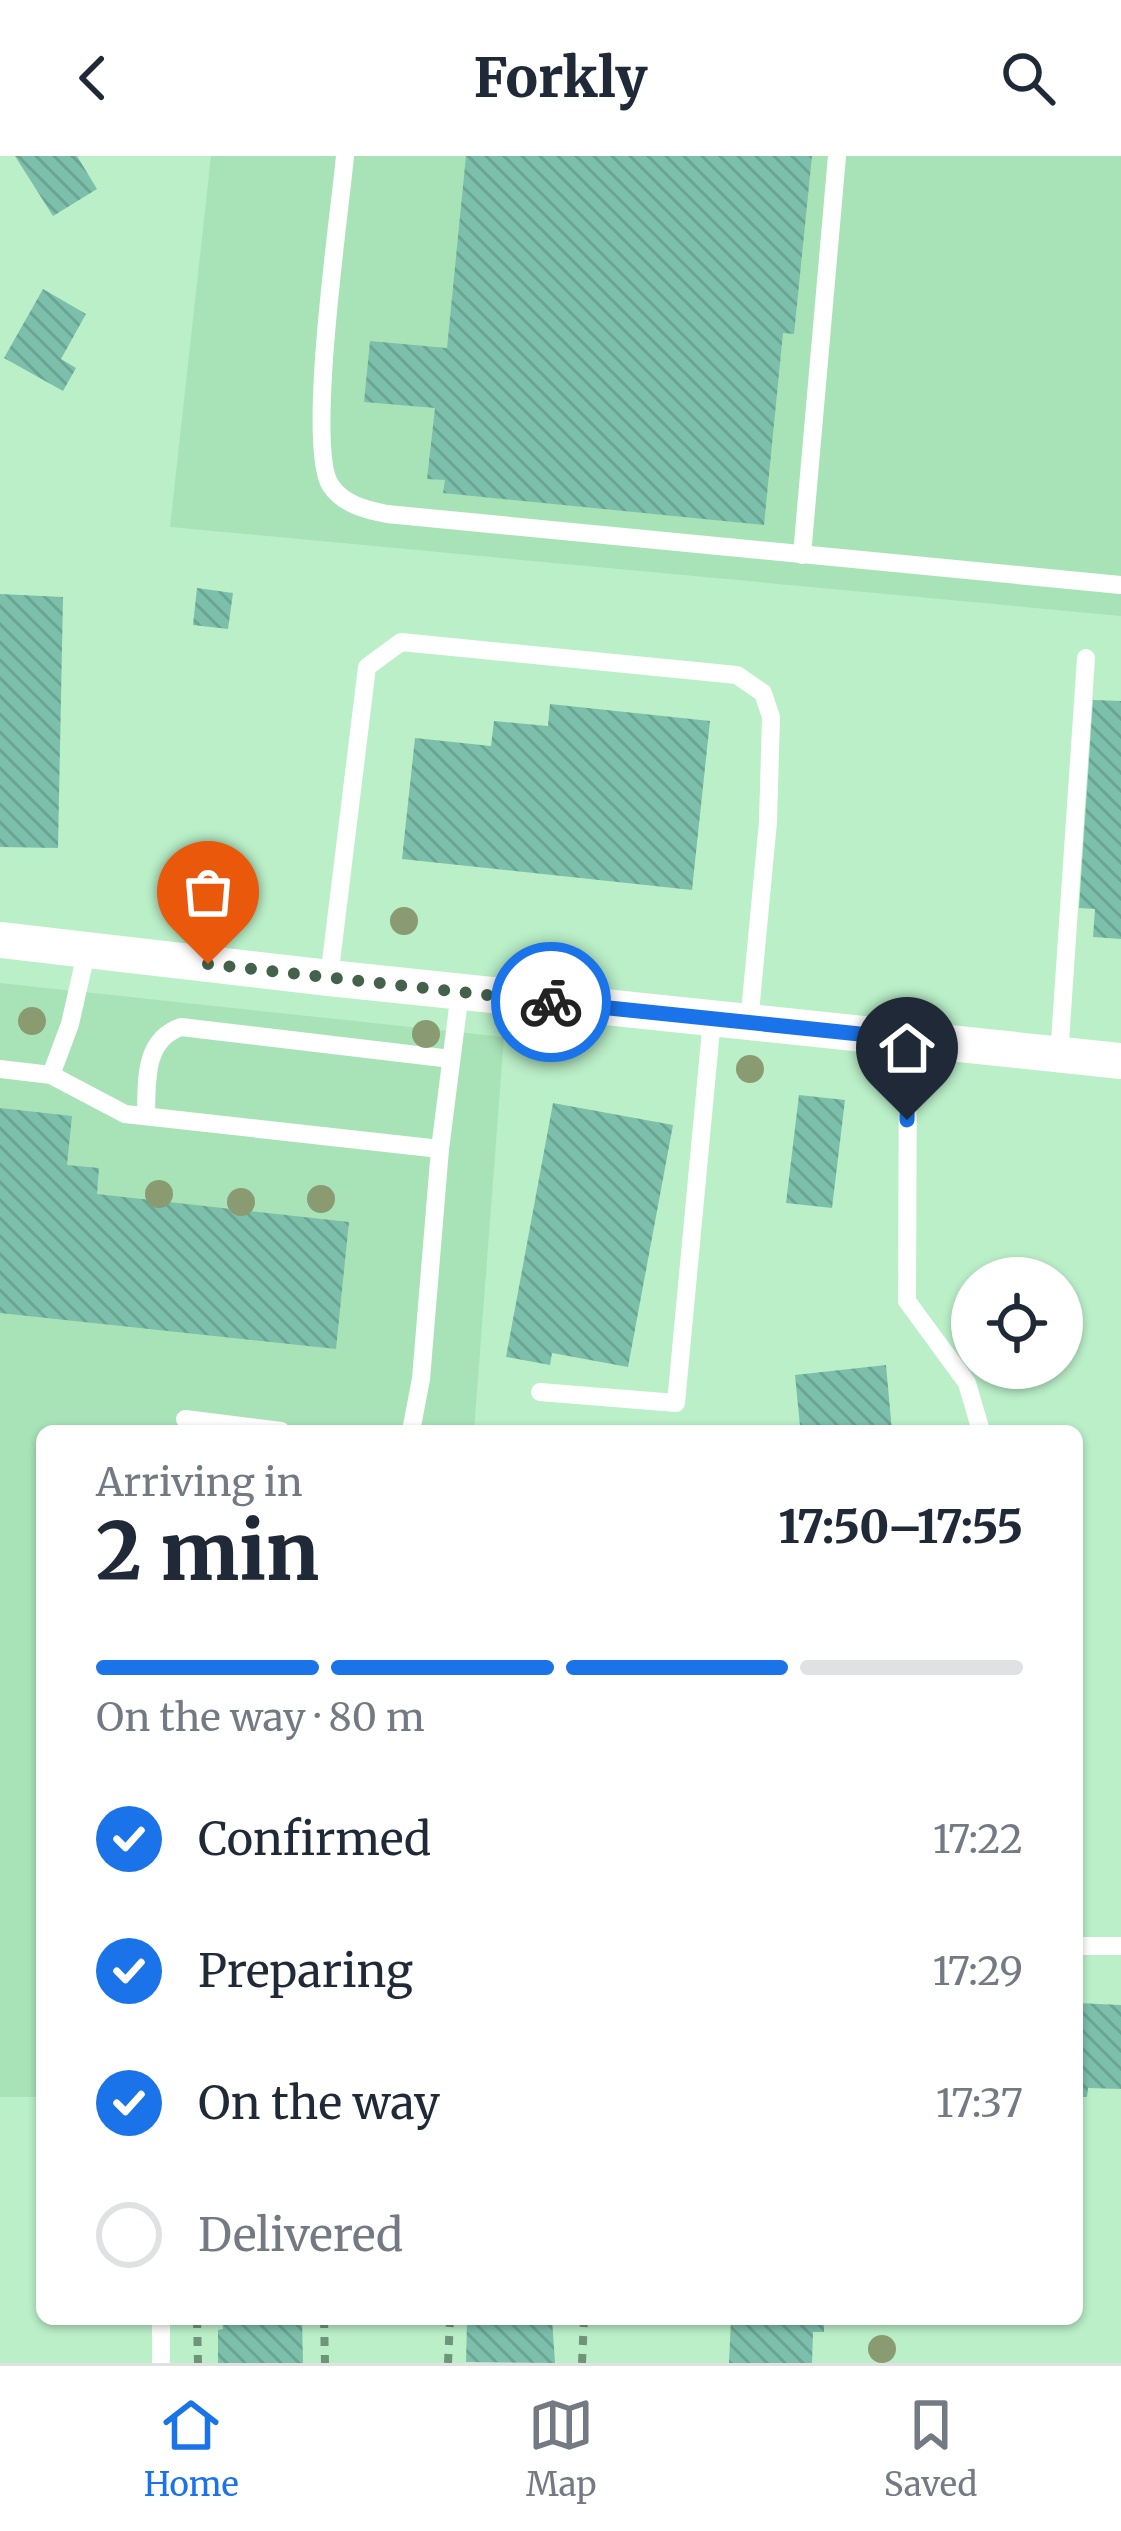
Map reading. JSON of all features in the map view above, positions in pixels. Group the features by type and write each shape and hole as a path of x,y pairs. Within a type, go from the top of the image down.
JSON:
{"street":[{"path":"0,940 1121,1061"}],"lane":[{"path":"345,156 321,417 328,483 343,498 386,514 1121,585"},
{"path":"802,555 837,156"},
{"path":"329,978 367,667 401,642 737,675 763,693 772,717 768,822 749,1023"},
{"path":"1060,1056 1086,658"},
{"path":"51,1075 70,1024 86,949"},
{"path":"412,1425 421,1379 440,1149 460,992"},
{"path":"540,1392 676,1403 712,1019"},
{"path":"146,1115 148,1063 169,1031 181,1027 451,1059"},
{"path":"908,1039 907,1301 967,1383 980,1425"},
{"path":"0,1069 51,1075 124,1114 440,1149"},
{"path":"185,1419 233,1425"},
{"path":"1083,1946 1121,1946"},
{"path":"160,2325 161,2363"}],"path":[{"path":"197,2325 198,2363"},
{"path":"324,2325 325,2363"},
{"path":"448,2363 450,2325"},
{"path":"582,2363 584,2325"}],"shaded area":[{"path":"211,156 1121,156 1121,616 170,527"},
{"path":"0,983 504,1037 474,1425 36,1425 36,2097 0,2097"}],"building":[{"path":"15,156 77,156 97,189 53,216"},
{"path":"466,156 812,156 794,334 783,333 764,525 443,493 445,480 427,479 435,408 364,402 370,341 447,348"},
{"path":"43,289 86,314 61,359 76,368 63,391 4,358"},
{"path":"197,588 233,593 228,629 193,625"},
{"path":"0,594 63,597 58,848 0,847"},
{"path":"1093,700 1121,701 1121,939 1093,937 1095,909 1079,908"},
{"path":"550,704 710,721 692,890 402,859 415,738 491,746 494,721 548,726"},
{"path":"799,1095 845,1100 832,1208 786,1203"},
{"path":"553,1103 673,1125 628,1367 552,1353 550,1365 506,1357"},
{"path":"0,1108 72,1116 67,1165 99,1168 97,1194 349,1222 336,1349 0,1313"},
{"path":"886,1365 891,1425 800,1425 795,1375"},
{"path":"1083,2003 1121,2005 1121,2089 1088,2088 1083,2097"},
{"path":"223,2325 302,2325 303,2363 218,2363 218,2330"},
{"path":"467,2325 552,2325 555,2363 466,2362"},
{"path":"731,2325 824,2325 824,2332 813,2332 812,2363 729,2363"}],"way so far":[{"path":"208,964 551,1002"}],"route":[{"path":"551,1002 908,1039 907,1120"}]}
